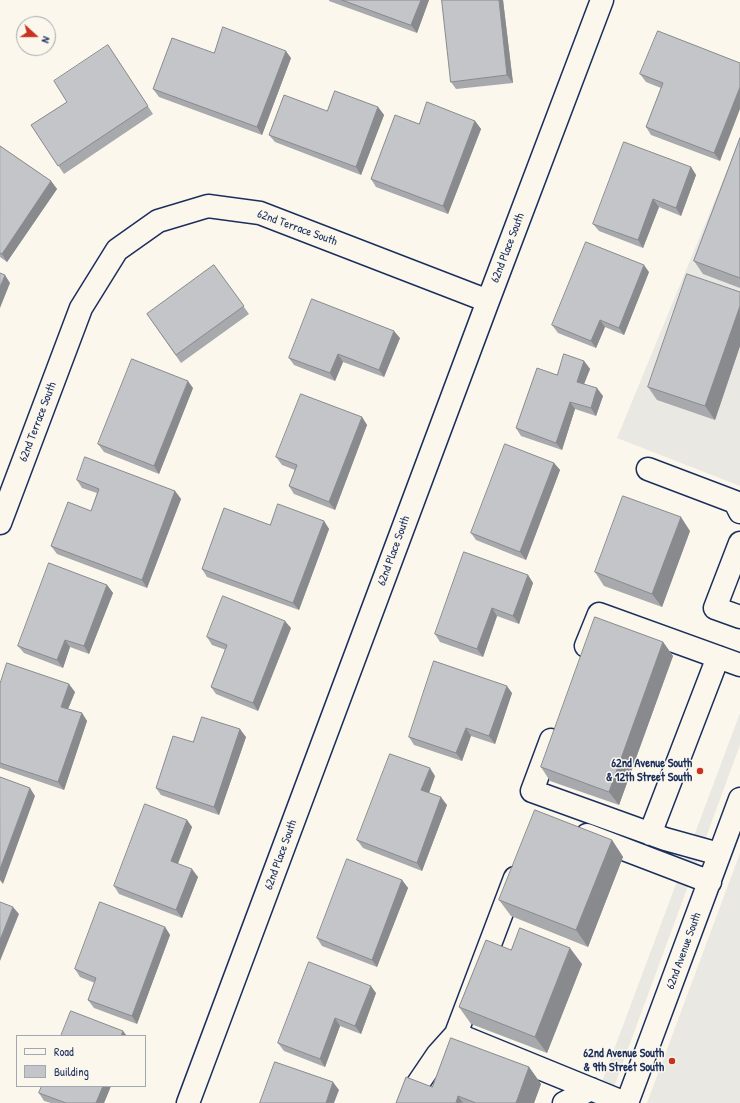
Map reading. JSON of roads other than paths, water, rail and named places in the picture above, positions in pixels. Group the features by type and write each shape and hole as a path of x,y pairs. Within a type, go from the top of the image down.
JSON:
{"street":[{"name":"62nd Place South","path":"188,1103 602,0"},
{"name":"62nd Terrace South","path":"0,523 81,308 117,250 158,221 208,206 260,212 488,301"},
{"path":"648,469 735,502 740,512"},
{"path":"740,543 715,608 740,618"},
{"path":"579,666 599,614 740,665"},
{"path":"650,834 718,657"},
{"path":"557,725 532,792 650,834 719,854"},
{"name":"62nd Avenue South","path":"626,1103 740,799"},
{"path":"568,828 710,882"},
{"path":"410,1103 417,1085 438,1054 456,1034 522,860"},
{"path":"456,1034 626,1103"},
{"path":"564,1103 591,1090"}],"place":[{"name":"62nd Avenue South & 12th Street South","path":"700,771"},
{"name":"62nd Avenue South & 9th Street South","path":"672,1061"}]}
